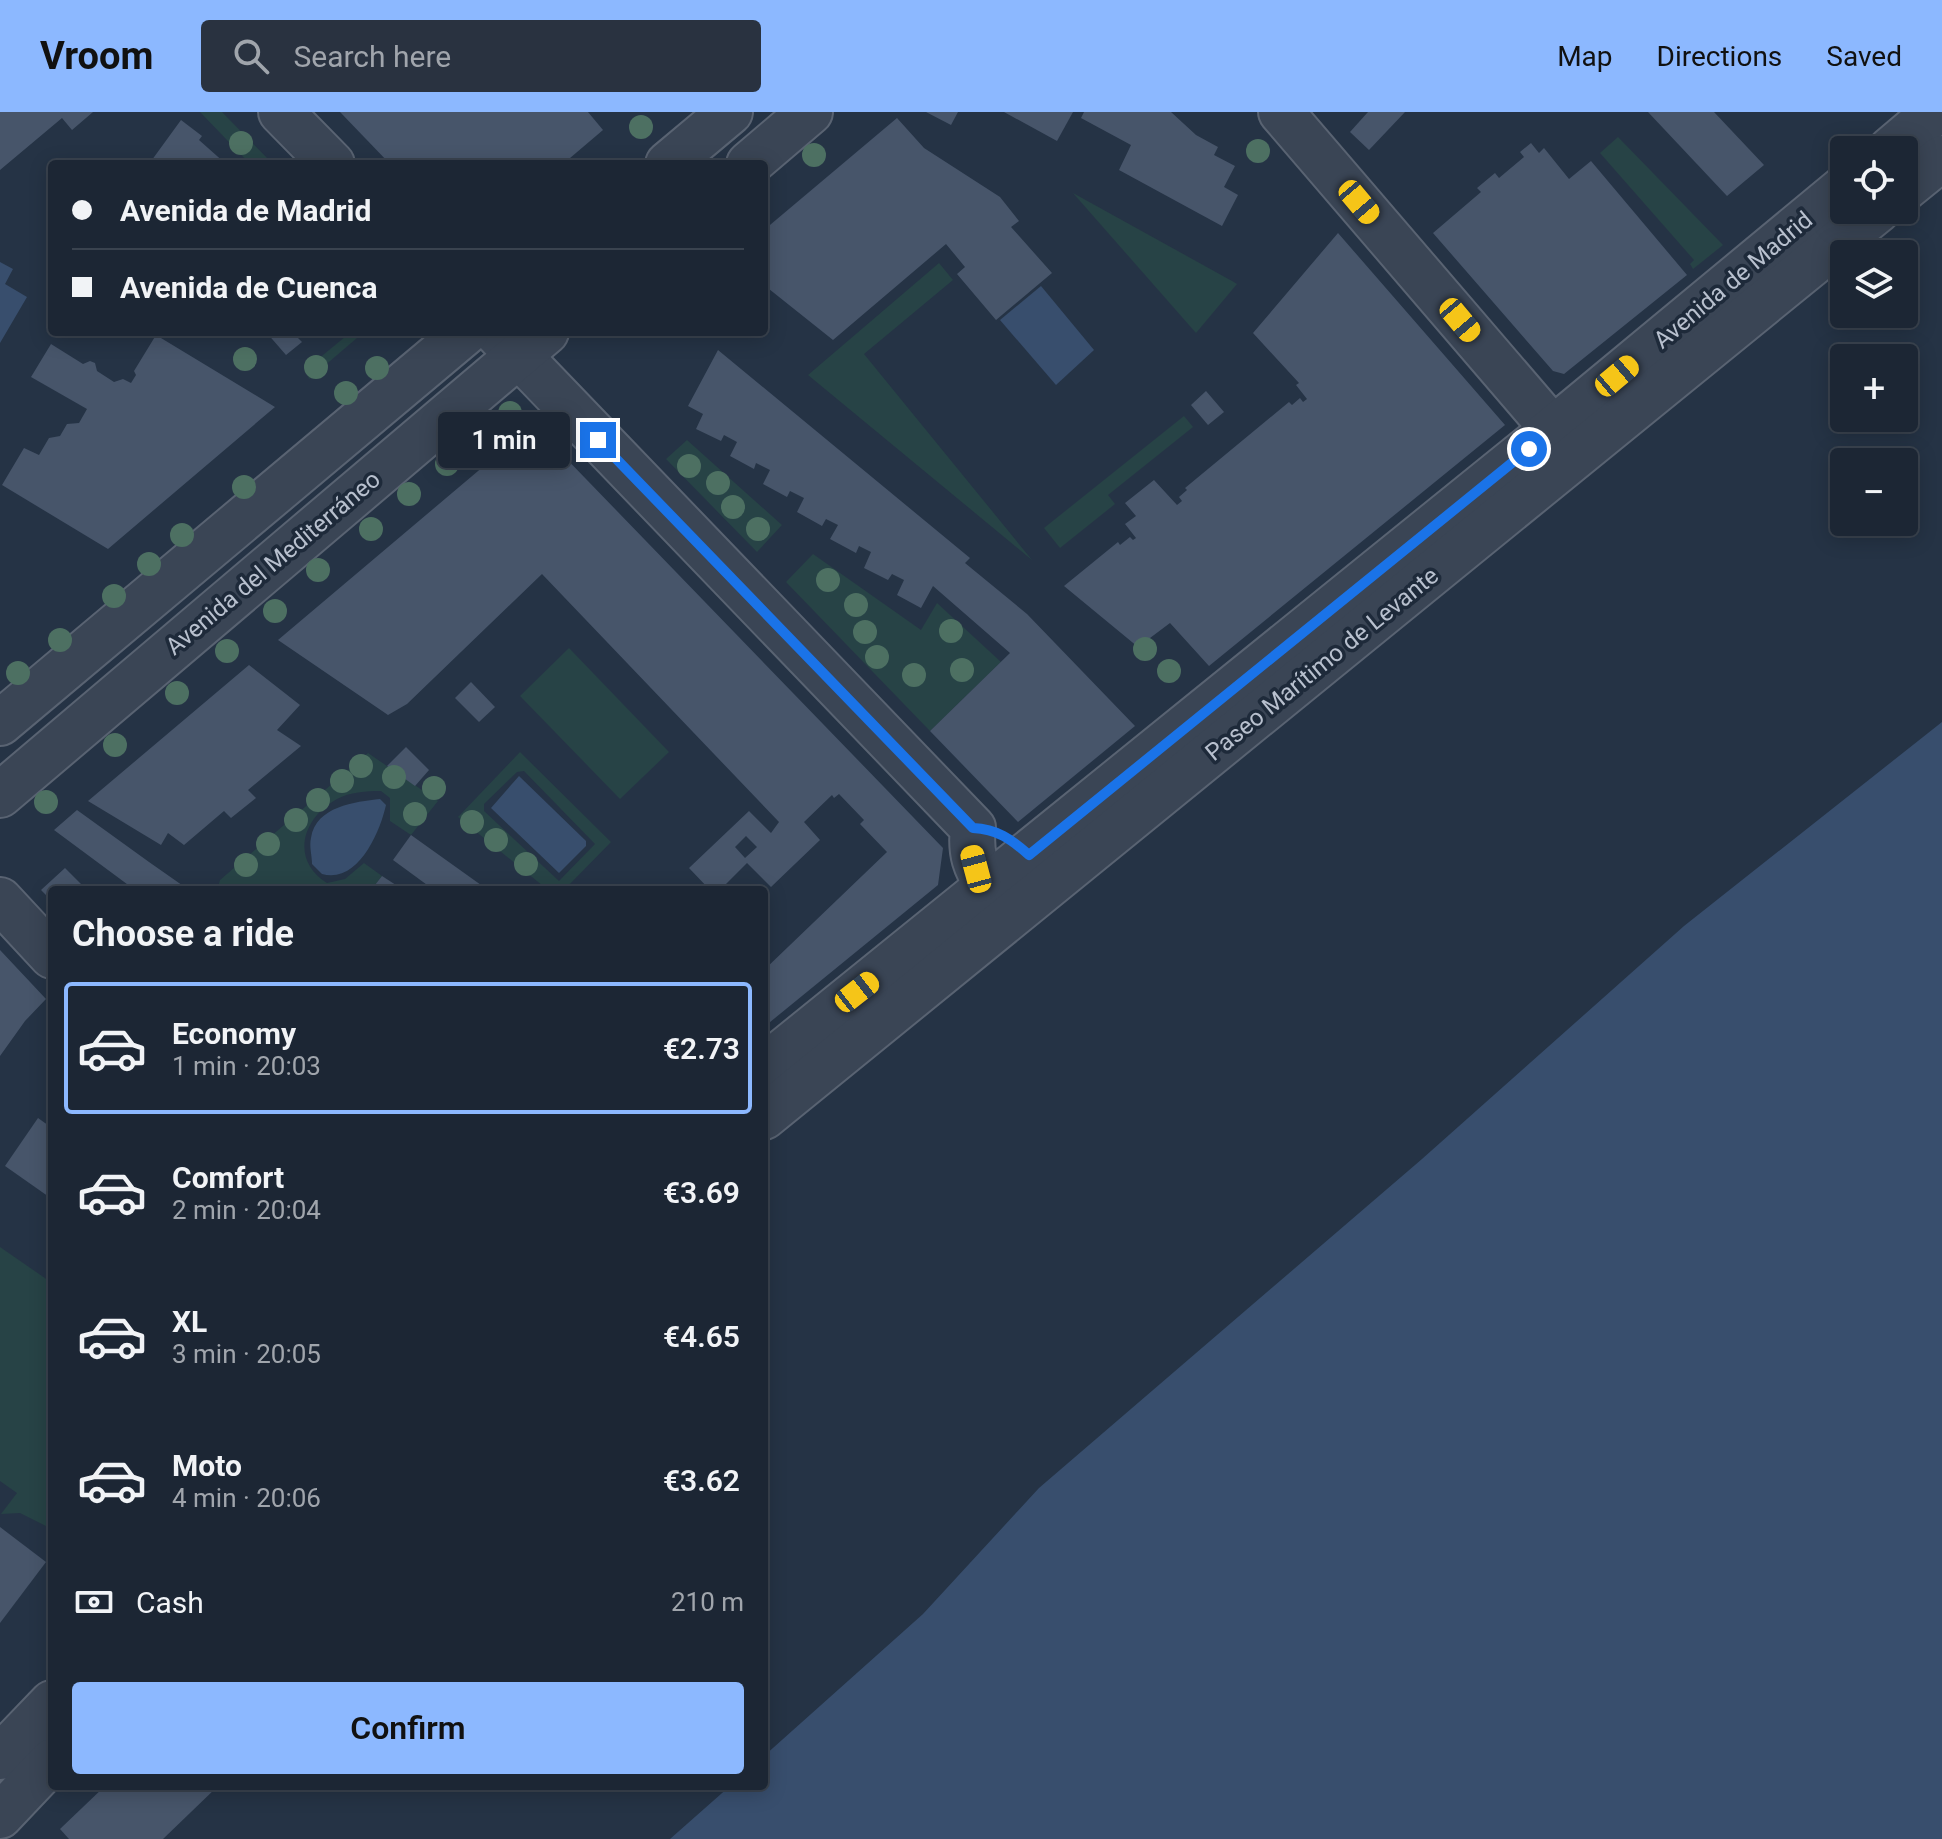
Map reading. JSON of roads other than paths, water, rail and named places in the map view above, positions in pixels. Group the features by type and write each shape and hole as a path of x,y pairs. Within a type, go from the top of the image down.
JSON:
{"street":[{"path":"281,112 328,160"},
{"path":"673,160 730,112"},
{"path":"754,160 810,112"},
{"path":"1281,112 1553,429"},
{"path":"1907,136 1935,112"},
{"path":"1918,178 1942,158"},
{"name":"Avenida de Madrid","path":"768,1064 989,888 1830,200"},
{"name":"Paseo Marítimo de Levante","path":"768,1114 1861,224"},
{"path":"0,723 461,336"},
{"path":"520,340 745,595 973,828 990,829 1012,839 1029,855"},
{"name":"Avenida del Mediterráneo","path":"0,795 520,340"},
{"path":"973,828 970,848 989,888"},
{"path":"0,900 48,952"},
{"path":"0,1757 48,1707"},
{"path":"0,1816 48,1765"}],"water":[{"path":"0,262 13,269 5,284 27,297 0,343"},
{"path":"1041,286 1094,350 1056,385 1000,320"},
{"path":"1942,722 1942,1839 670,1839 725,1790 768,1790 768,1752 923,1614 1039,1488 1422,1159 1684,926"},
{"path":"519,776 586,841 586,846 559,873 491,808"},
{"path":"380,799 386,805 383,816 365,853 346,871 335,875 322,874 312,864 310,844 314,827 320,819 338,808"}]}
